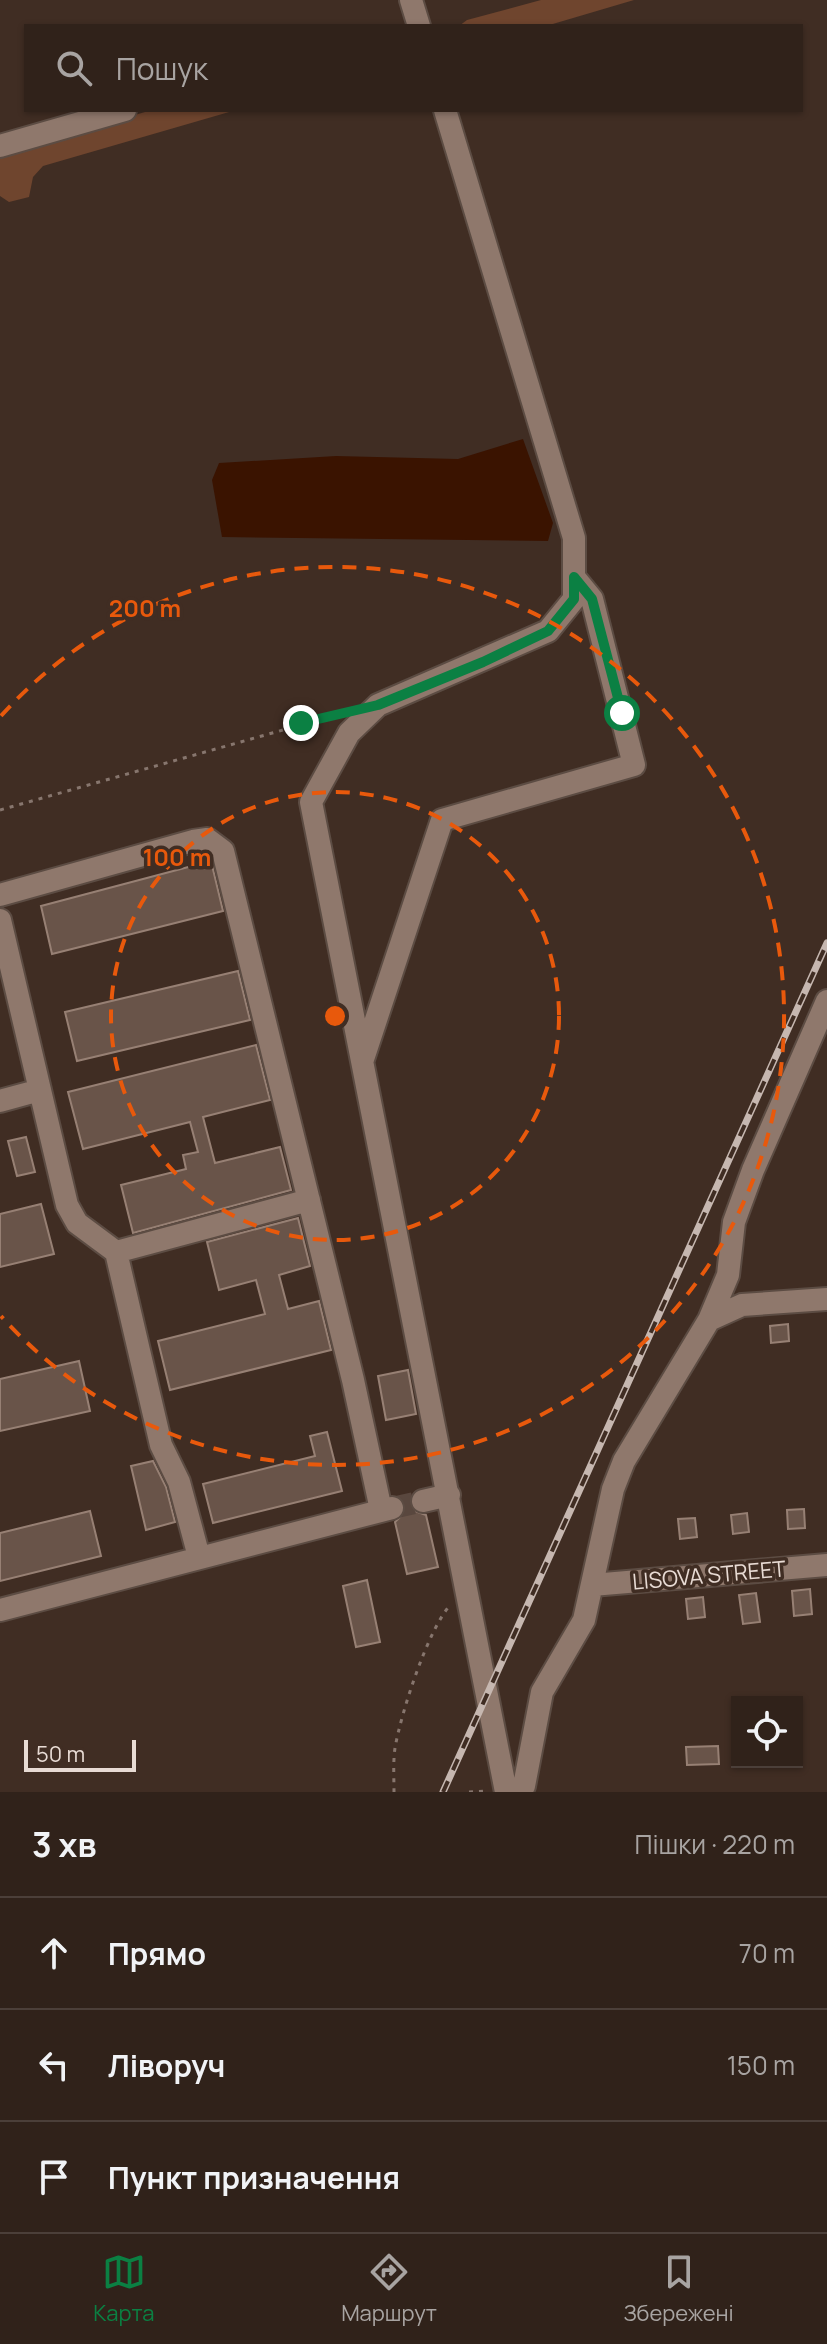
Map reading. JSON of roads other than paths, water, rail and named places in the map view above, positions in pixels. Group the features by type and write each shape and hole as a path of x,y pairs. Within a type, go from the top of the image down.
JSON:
{"street":[{"path":"411,0 418,24"},
{"path":"0,146 118,112"},
{"path":"446,112 574,538 574,599 548,631 378,705 349,733 311,802 506,1792"},
{"path":"363,1060 442,820 634,765 592,599 574,577"},
{"path":"0,895 193,841 207,839 216,842 223,851 387,1509 0,1610"},
{"path":"0,920 67,1205 77,1223 116,1252 161,1445 179,1482 199,1557"},
{"path":"519,1792 524,1786 542,1692 584,1620 602,1529 624,1461 709,1320 728,1275 739,1209 827,1001"},
{"path":"0,1101 40,1090"},
{"path":"116,1252 309,1200"},
{"path":"728,1275 742,1305"},
{"path":"709,1320 742,1305 827,1299"},
{"path":"423,1501 449,1495"},
{"name":"LISOVA STREET","path":"592,1585 827,1565"}],"tunnel":[{"path":"392,1508 423,1501"}],"railway":[{"path":"443,1792 827,943"}]}
